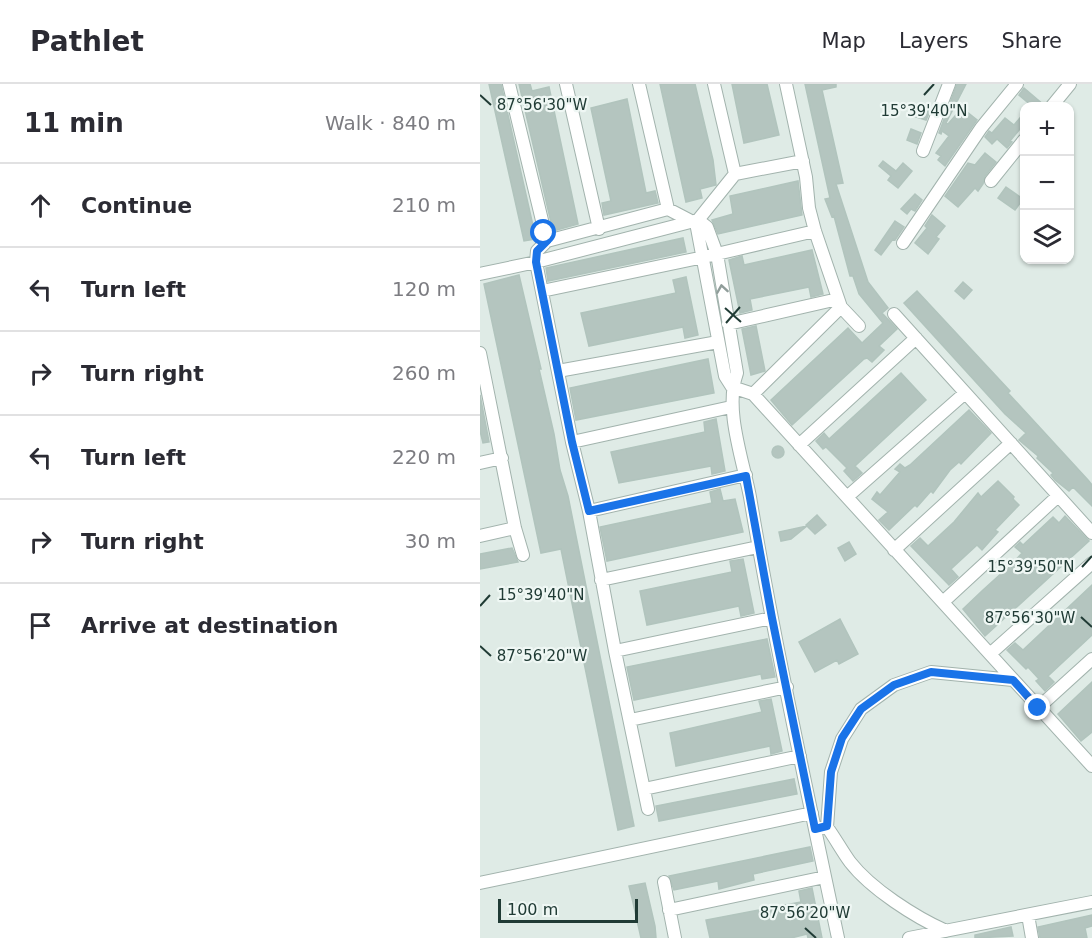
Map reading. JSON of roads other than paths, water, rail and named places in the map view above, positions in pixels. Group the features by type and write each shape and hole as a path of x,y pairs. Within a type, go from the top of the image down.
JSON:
{"street":[{"path":"509,84 547,241"},
{"path":"566,84 599,229"},
{"path":"639,84 668,209"},
{"path":"714,84 735,174"},
{"path":"786,84 815,231 840,303 859,326"},
{"path":"923,151 949,84"},
{"path":"903,243 981,128 1017,84"},
{"path":"1055,102 1070,84"},
{"path":"992,181 1020,145"},
{"path":"480,274 695,221 735,174 803,161"},
{"path":"648,809 589,511 572,442 536,262 537,251 547,241 668,209 695,221"},
{"path":"695,221 710,256 728,324 737,373 732,387 731,407 812,813 821,828 851,864 888,897 926,922 955,932"},
{"path":"542,291 710,256 815,231"},
{"path":"710,256 718,342 725,376 732,387 753,394 1038,708 1090,761"},
{"path":"728,324 840,303"},
{"path":"753,394 840,303"},
{"path":"894,314 1092,533"},
{"path":"799,445 916,338"},
{"path":"558,371 718,342"},
{"path":"480,352 484,387 523,555"},
{"path":"846,497 965,393"},
{"path":"572,442 731,407"},
{"path":"894,550 1011,443"},
{"path":"480,463 502,458"},
{"path":"589,511 746,476"},
{"path":"943,602 1059,496"},
{"path":"480,536 515,528"},
{"path":"601,580 758,547"},
{"path":"990,654 1092,563"},
{"path":"615,651 772,618"},
{"path":"1038,708 1092,659"},
{"path":"838,938 825,877 821,828 831,772 842,738 861,709 894,685 931,672 1013,680"},
{"path":"630,720 787,687"},
{"path":"644,789 800,756"},
{"path":"480,884 812,813"},
{"path":"669,910 825,877"},
{"path":"664,882 675,938"},
{"path":"909,938 955,932 1092,902"},
{"path":"1028,915 1032,938"}]}
